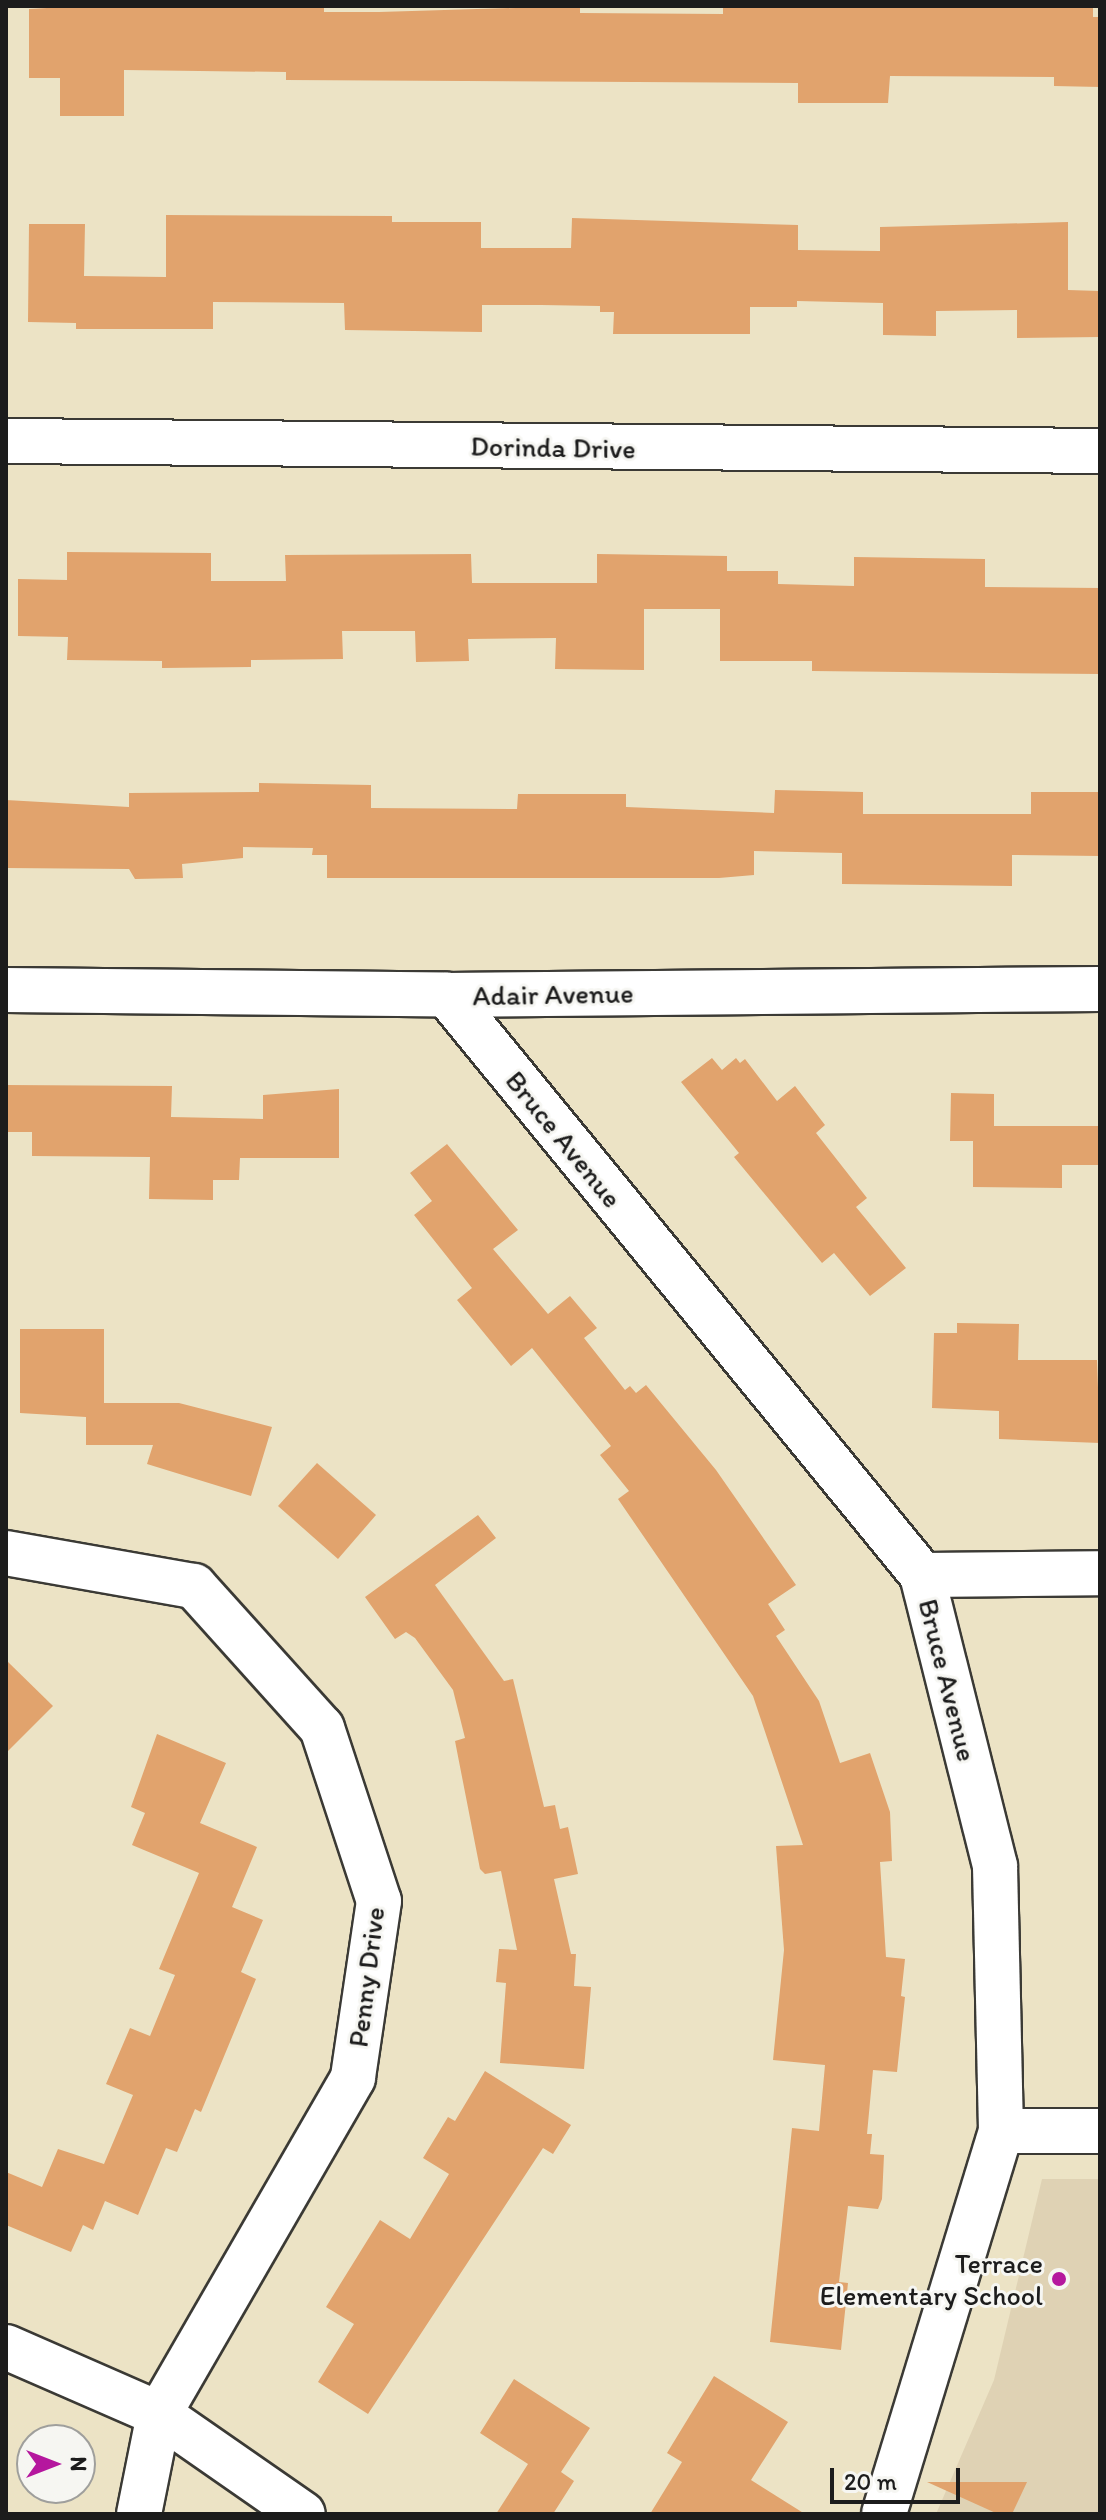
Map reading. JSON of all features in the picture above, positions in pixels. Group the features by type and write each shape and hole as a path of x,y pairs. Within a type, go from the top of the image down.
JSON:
{"street":[{"name":"Dorinda Drive","path":"6,441 1100,451"},
{"name":"Adair Avenue","path":"6,990 447,995 1100,989"},
{"name":"Bruce Avenue","path":"447,995 922,1575 995,1866 1001,2131 884,2514"},
{"name":"Penny Drive","path":"6,1553 194,1586 322,1728 379,1901 353,2078 159,2414 139,2514"},
{"path":"922,1575 1100,1573"},
{"path":"1001,2131 1100,2131"},
{"path":"6,2347 159,2414 303,2514"}],"shaded area":[{"name":"Terrace Elementary School","path":"1042,2179 1100,2179 1100,2514 936,2514 994,2380"}],"building":[{"path":"83,6 324,6 324,12 379,12 580,6 580,13 723,14 723,6 1093,6 1093,17 1100,17 1100,87 1054,86 1054,77 890,76 888,103 798,103 798,83 286,80 286,72 124,70 124,116 60,116 60,78 29,78 29,9"},
{"path":"166,215 392,216 392,222 481,222 481,248 571,248 572,218 798,225 798,250 880,251 880,227 1068,222 1068,290 1100,291 1100,337 1017,338 1017,310 936,311 936,336 883,335 883,303 797,301 797,307 750,307 750,334 613,334 614,312 600,312 600,306 541,305 482,305 482,332 345,330 344,303 213,302 213,329 76,329 76,323 28,322 29,224 85,224 84,276 166,277"},
{"path":"67,552 211,553 211,581 286,581 285,555 471,554 472,583 597,583 597,554 727,556 727,571 778,571 778,584 854,586 854,557 985,559 985,587 1100,588 1100,674 812,671 812,661 720,661 720,609 644,609 644,670 555,669 556,638 468,639 469,661 416,662 415,631 342,631 343,659 251,660 251,667 162,668 162,661 67,660 68,637 18,636 18,579 67,580"},
{"path":"259,783 371,785 371,808 517,809 518,794 626,794 626,807 774,813 775,790 863,792 863,814 1031,814 1031,792 1100,792 1100,856 1012,855 1012,886 842,884 842,853 754,851 754,875 719,878 327,878 327,855 312,855 313,848 243,847 243,858 182,864 183,878 135,879 129,869 6,868 6,800 129,807 129,793 259,792"},
{"path":"712,1058 722,1070 736,1058 740,1063 745,1059 777,1101 795,1086 825,1125 816,1133 867,1198 856,1207 906,1268 870,1296 834,1253 822,1263 734,1157 739,1153 681,1082"},
{"path":"6,1085 172,1086 171,1117 263,1119 263,1095 339,1089 339,1158 240,1158 239,1180 213,1180 213,1200 149,1199 150,1157 32,1156 32,1132 6,1132"},
{"path":"951,1093 994,1094 994,1126 1100,1126 1100,1165 1062,1165 1062,1188 973,1187 973,1141 950,1141"},
{"path":"447,1144 518,1230 493,1249 548,1314 570,1296 597,1328 584,1338 625,1390 630,1386 636,1393 646,1385 716,1470 796,1585 768,1604 785,1630 776,1636 819,1701 840,1763 870,1753 890,1812 892,1861 880,1862 886,1957 905,1959 901,1996 905,1997 897,2072 873,2070 867,2134 872,2134 870,2154 884,2155 882,2199 878,2209 848,2206 839,2282 848,2283 841,2350 770,2342 792,2128 819,2131 825,2065 773,2060 784,1950 776,1846 803,1845 753,1696 618,1499 629,1491 600,1455 611,1446 532,1348 511,1366 457,1300 472,1288 414,1215 432,1201 410,1173"},
{"path":"957,1323 1019,1324 1018,1360 1097,1360 1100,1443 999,1439 999,1411 932,1408 934,1333 957,1333"},
{"path":"20,1329 104,1329 104,1403 179,1403 272,1427 251,1496 147,1464 153,1445 86,1445 86,1417 20,1413"},
{"path":"317,1463 376,1515 338,1559 278,1506"},
{"path":"478,1515 496,1538 435,1585 504,1681 513,1679 544,1807 555,1805 560,1829 568,1827 578,1874 554,1879 571,1954 576,1954 574,1986 591,1987 584,2069 500,2063 506,1983 496,1982 499,1949 517,1950 501,1871 485,1874 480,1869 455,1741 465,1738 453,1690 415,1638 406,1632 395,1639 365,1597"},
{"path":"6,1660 53,1706 6,1753"},
{"path":"157,1734 226,1763 200,1823 257,1847 232,1907 263,1920 241,1972 256,1979 201,2112 195,2109 177,2152 166,2148 138,2215 105,2201 93,2230 83,2225 71,2252 6,2225 6,2172 42,2187 58,2149 104,2164 133,2095 106,2084 130,2028 150,2036 175,1975 159,1969 199,1873 132,1845 145,1813 131,1807"},
{"path":"485,2071 571,2125 553,2154 543,2148 368,2414 318,2382 354,2324 326,2307 380,2220 410,2239 449,2174 423,2158 448,2117 455,2121"},
{"path":"714,2376 788,2422 751,2480 805,2514 650,2514 682,2462 667,2453"},
{"path":"514,2379 590,2428 561,2472 574,2481 553,2514 496,2514 528,2464 480,2433"},
{"path":"927,2482 1027,2482 1012,2514 998,2514"}],"place":[{"name":"Terrace Elementary School","path":"1059,2279"}]}
